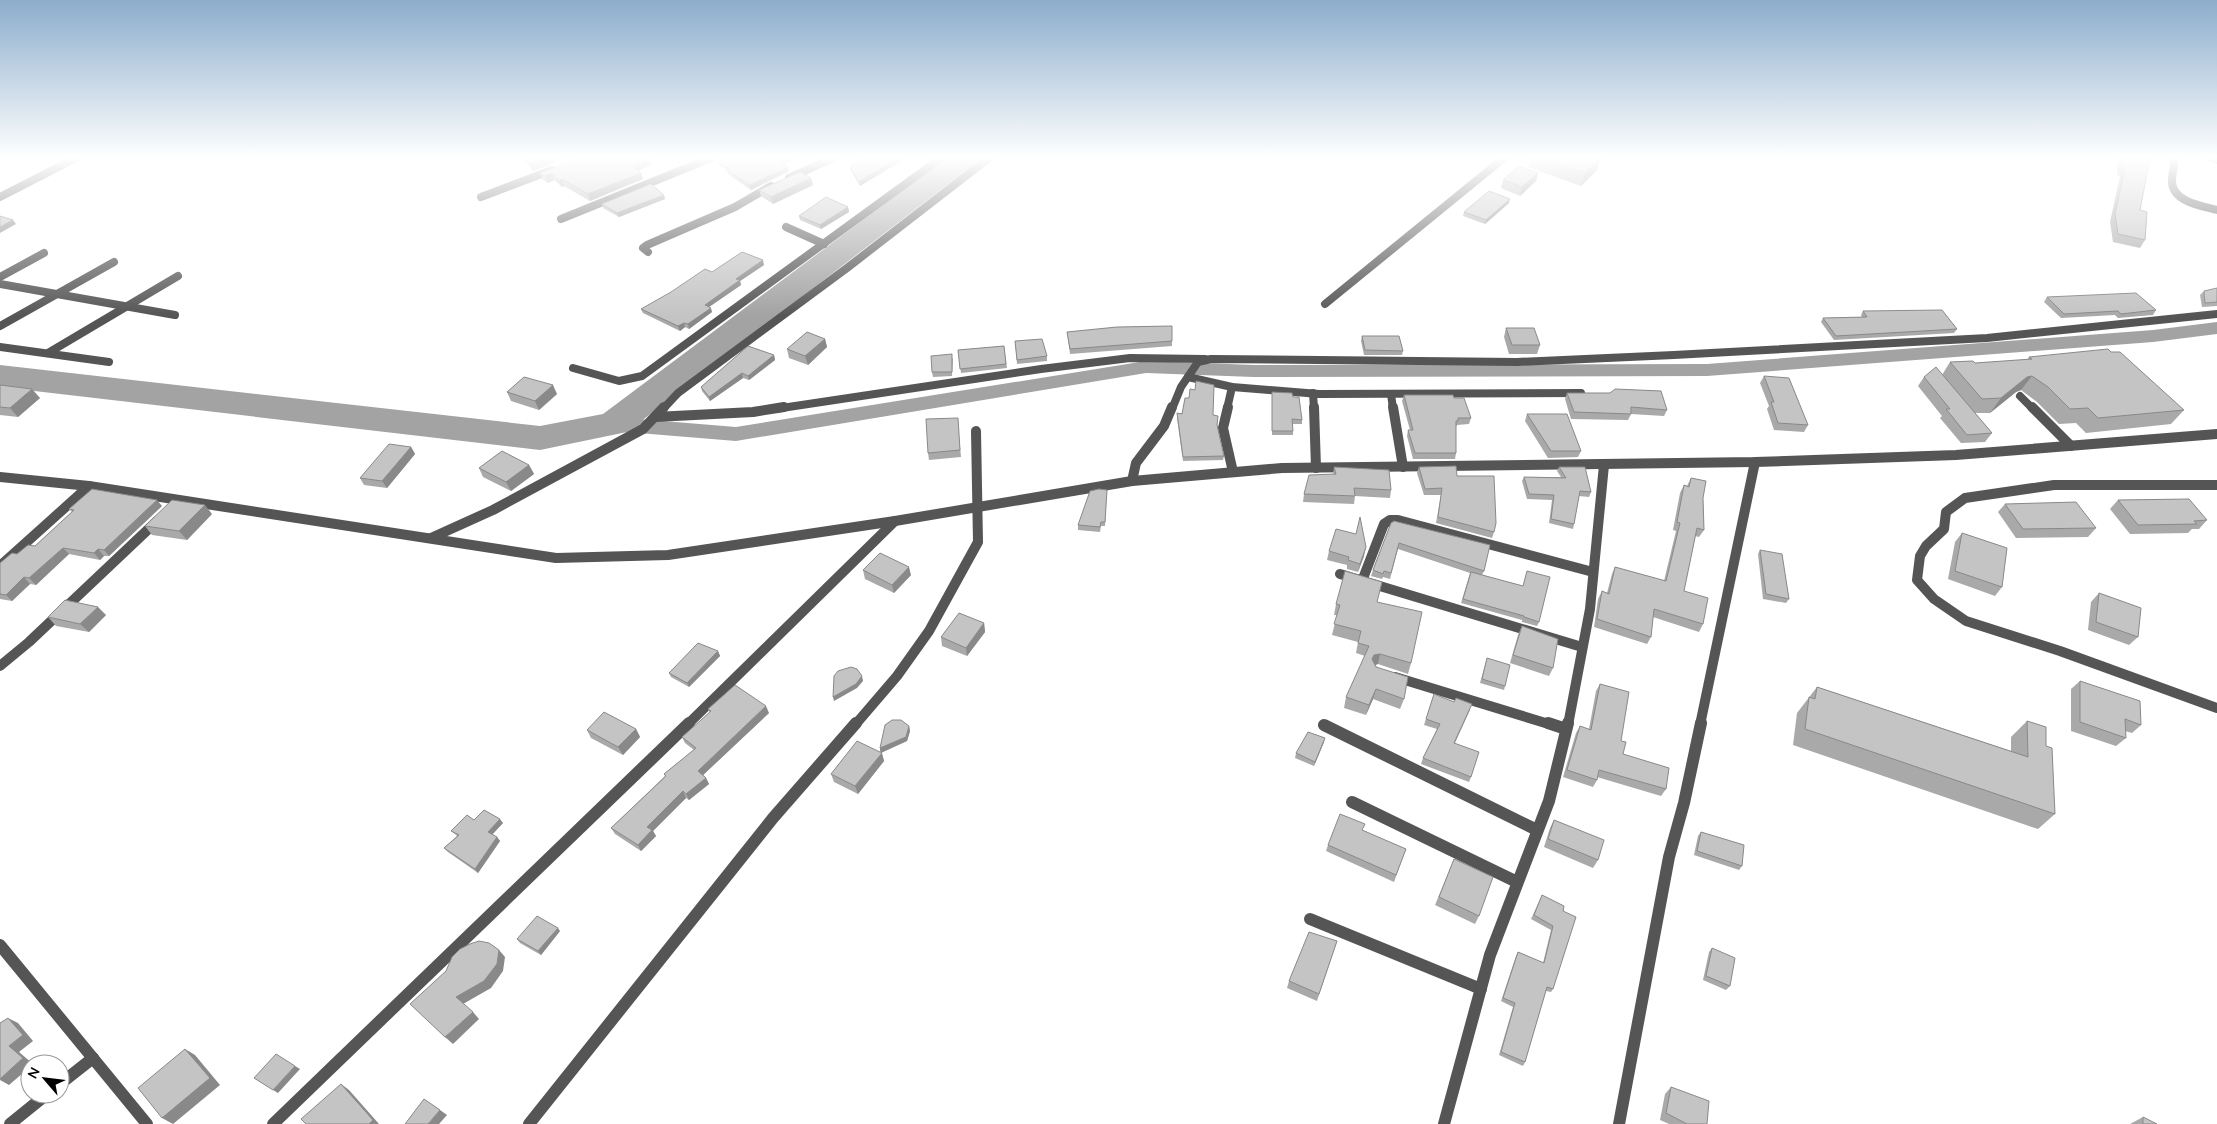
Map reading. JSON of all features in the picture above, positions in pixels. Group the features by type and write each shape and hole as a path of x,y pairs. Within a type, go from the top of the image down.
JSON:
{"street":[{"path":"561,219 582,210"},
{"path":"648,252 643,248 647,245 727,210"},
{"path":"573,368 619,381 642,376 870,210"},
{"path":"431,538 493,510 643,429 678,393 921,210"},
{"path":"1325,304 1440,210"},
{"path":"786,227 824,244"},
{"path":"2,275 44,254"},
{"path":"0,326 114,262"},
{"path":"48,353 178,276"},
{"path":"0,284 175,315"},
{"path":"655,417 753,412 1041,369 1130,358 1517,362 1987,338 2217,314"},
{"path":"0,347 109,362"},
{"path":"1132,481 1136,463 1164,426 1189,374 1198,362 1211,359"},
{"path":"1189,374 1232,387 1313,393 1588,393"},
{"path":"1232,387 1223,428 1233,472"},
{"path":"1313,393 1316,468"},
{"path":"1390,394 1403,467"},
{"path":"2020,396 2071,446"},
{"path":"529,1124 773,818 897,676 929,631 978,542 976,431"},
{"path":"0,477 89,486 172,506 431,538 556,558 668,555 895,521 1132,481 1233,472 1316,468 1755,462 1956,454 2217,434"},
{"path":"1619,1124 1669,857 1684,803 1755,462"},
{"path":"1444,1124 1490,954 1549,801 1566,729 1590,609 1604,465"},
{"path":"2217,485 2054,485 1965,498 1946,512 1944,529 1926,544 1918,559 1917,580 1934,599 1966,621 2060,650 2217,708"},
{"path":"0,566 89,486"},
{"path":"0,666 29,642 172,506"},
{"path":"1362,581 1384,524 1390,520 1398,520 1593,572"},
{"path":"273,1124 740,675 895,521"},
{"path":"1340,574 1582,647"},
{"path":"1386,674 1566,729"},
{"path":"1324,725 1538,830"},
{"path":"1352,802 1517,882"},
{"path":"1310,920 1481,989"},
{"path":"0,945 147,1124"},
{"path":"70,1076 93,1058"},
{"path":"10,1124 35,1104"}],"building":[{"path":"807,210 843,210 820,225 799,216"},
{"path":"1466,210 1497,210 1486,220 1464,212"},
{"path":"2116,210 2147,212 2145,240 2118,234"},
{"path":"0,216 13,220 0,227"},
{"path":"742,252 763,260 736,279 740,280 705,305 711,308 688,324 684,323 678,326 641,309 705,269 712,272"},
{"path":"2217,288 2217,302 2205,303 2204,291"},
{"path":"2136,293 2156,310 2121,314 2118,311 2064,314 2047,297"},
{"path":"1942,310 1957,329 1836,336 1823,318 1867,317 1863,311"},
{"path":"1172,326 1172,341 1070,349 1067,332 1117,327"},
{"path":"1506,328 1534,328 1540,345 1512,345"},
{"path":"807,332 825,339 805,356 787,349"},
{"path":"1362,336 1399,336 1403,351 1365,350"},
{"path":"1042,339 1047,356 1017,360 1015,341"},
{"path":"748,346 774,355 748,376 742,373 709,397 701,387"},
{"path":"1004,346 1006,364 960,369 958,350"},
{"path":"2108,349 2111,352 2120,352 2184,410 2098,418 2088,408 2070,409 2048,387 2032,376 2027,377 2001,398 1982,399 1950,362 1973,361 1975,363 2032,359 2029,357"},
{"path":"952,354 952,372 932,372 931,356"},
{"path":"1936,367 1992,433 1967,435 1946,409 1950,409 1924,377"},
{"path":"1764,376 1789,378 1808,425 1778,423 1771,402 1774,402"},
{"path":"524,377 553,385 535,401 507,392"},
{"path":"1196,381 1214,385 1213,415 1218,416 1217,425 1224,456 1183,457 1177,413 1182,414 1185,398 1189,398 1190,389 1195,390"},
{"path":"0,385 32,389 10,408 0,407"},
{"path":"1615,389 1661,391 1667,410 1631,407 1631,414 1574,412 1567,393 1610,393"},
{"path":"1272,392 1292,393 1293,397 1299,397 1302,420 1292,419 1293,431 1272,431"},
{"path":"1404,395 1453,395 1454,398 1464,398 1471,418 1458,418 1458,421 1456,421 1456,453 1415,453 1408,430 1413,430"},
{"path":"1527,414 1567,414 1581,451 1551,451"},
{"path":"958,418 960,450 928,453 926,419"},
{"path":"389,444 411,447 382,481 360,478"},
{"path":"502,451 529,465 506,482 479,468"},
{"path":"1456,466 1457,476 1494,476 1496,523 1494,532 1438,517 1442,488 1425,489 1419,467"},
{"path":"1334,467 1389,470 1391,490 1354,488 1355,496 1304,494 1309,475 1336,474"},
{"path":"1559,467 1585,467 1591,492 1580,491 1574,524 1551,519 1554,495 1529,494 1524,477 1566,478"},
{"path":"1691,478 1706,481 1703,498 1704,530 1697,528 1684,591 1708,598 1703,624 1654,609 1651,637 1597,619 1602,591 1609,594 1615,567 1666,581 1680,523 1677,522 1684,485 1689,487"},
{"path":"92,489 157,500 104,550 98,549 94,553 63,548 29,578 24,577 6,595 0,594 0,563 12,553 17,554 28,545 35,546 74,510 69,509"},
{"path":"1107,490 1105,522 1101,522 1100,527 1078,525 1090,491"},
{"path":"2189,499 2207,520 2194,521 2197,524 2138,525 2118,500"},
{"path":"172,500 205,505 179,531 145,526"},
{"path":"2076,502 2096,528 2023,529 2005,504"},
{"path":"1360,517 1366,547 1360,564 1348,560 1349,557 1329,551 1336,529 1356,534"},
{"path":"1394,521 1490,545 1484,571 1399,543 1391,573 1384,571 1383,574 1373,570 1391,523"},
{"path":"1962,533 2007,548 2002,587 1955,571"},
{"path":"1760,550 1782,554 1789,599 1766,594"},
{"path":"880,553 909,567 892,585 863,570"},
{"path":"1345,571 1382,582 1377,602 1422,612 1411,663 1380,654 1374,655 1372,659 1376,667 1408,677 1404,699 1376,689 1369,705 1346,697 1369,646 1358,643 1361,631 1334,624 1340,605 1336,604"},
{"path":"1527,571 1550,577 1539,622 1463,599 1471,572 1523,586"},
{"path":"2099,593 2141,608 2138,637 2096,622"},
{"path":"65,600 98,607 80,624 48,617"},
{"path":"959,613 984,623 966,648 941,637"},
{"path":"1522,626 1558,639 1553,668 1513,655"},
{"path":"698,643 718,651 687,683 669,673"},
{"path":"1487,658 1510,665 1505,686 1482,679"},
{"path":"851,667 857,669 862,676 856,684 833,697 834,676 838,671"},
{"path":"2080,681 2140,701 2141,725 2125,719 2126,738 2080,722"},
{"path":"1600,684 1629,692 1621,741 1626,742 1623,754 1669,768 1666,789 1599,770 1597,780 1567,770 1580,726 1591,730"},
{"path":"735,685 766,706 698,771 706,778 686,794 683,791 647,827 652,830 638,845 611,828 666,776 664,774 696,748 682,737 711,711 708,709"},
{"path":"1817,687 2028,757 2027,721 2046,727 2046,746 2052,748 2055,814 1805,729 1809,697 1815,699"},
{"path":"1434,694 1454,702 1456,698 1472,704 1454,743 1479,752 1471,777 1423,758 1440,724 1426,719"},
{"path":"604,712 636,729 618,747 587,730"},
{"path":"892,720 901,720 909,726 906,737 880,748 885,725"},
{"path":"1308,732 1325,738 1315,762 1296,753"},
{"path":"857,741 882,753 855,786 831,774"},
{"path":"484,810 500,819 488,832 497,837 475,869 444,848 459,835 451,831 467,815 474,820"},
{"path":"1340,814 1365,824 1362,830 1406,849 1396,875 1328,845"},
{"path":"1554,820 1604,840 1598,860 1548,839"},
{"path":"1701,832 1744,845 1742,866 1697,851"},
{"path":"1454,859 1493,877 1479,916 1439,897"},
{"path":"1542,895 1564,906 1563,911 1576,917 1553,989 1547,987 1525,1062 1501,1052 1515,1003 1503,998 1518,952 1544,963 1553,926 1534,915"},
{"path":"537,916 558,928 538,951 517,939"},
{"path":"1309,932 1337,941 1319,994 1289,981"},
{"path":"479,941 489,943 499,950 497,964 484,981 456,997 473,1012 445,1037 410,1004 446,971 452,957 460,949"},
{"path":"1712,948 1735,958 1730,986 1706,976"},
{"path":"8,1018 23,1035 9,1046 20,1055 20,1061 0,1079 0,1023"},
{"path":"185,1049 210,1078 162,1118 138,1088"},
{"path":"276,1054 295,1066 273,1090 254,1078"},
{"path":"341,1084 373,1120 369,1124 306,1124 301,1119"},
{"path":"1671,1087 1709,1101 1707,1124 1687,1124 1666,1113"},
{"path":"424,1099 440,1110 428,1124 405,1124"},
{"path":"2143,1117 2157,1124 2143,1124"}],"waterway":[{"path":"0,376 540,438 614,424 895,210"},
{"path":"614,424 736,434 1146,367 1254,371 1707,370 2153,336 2217,328"}]}
